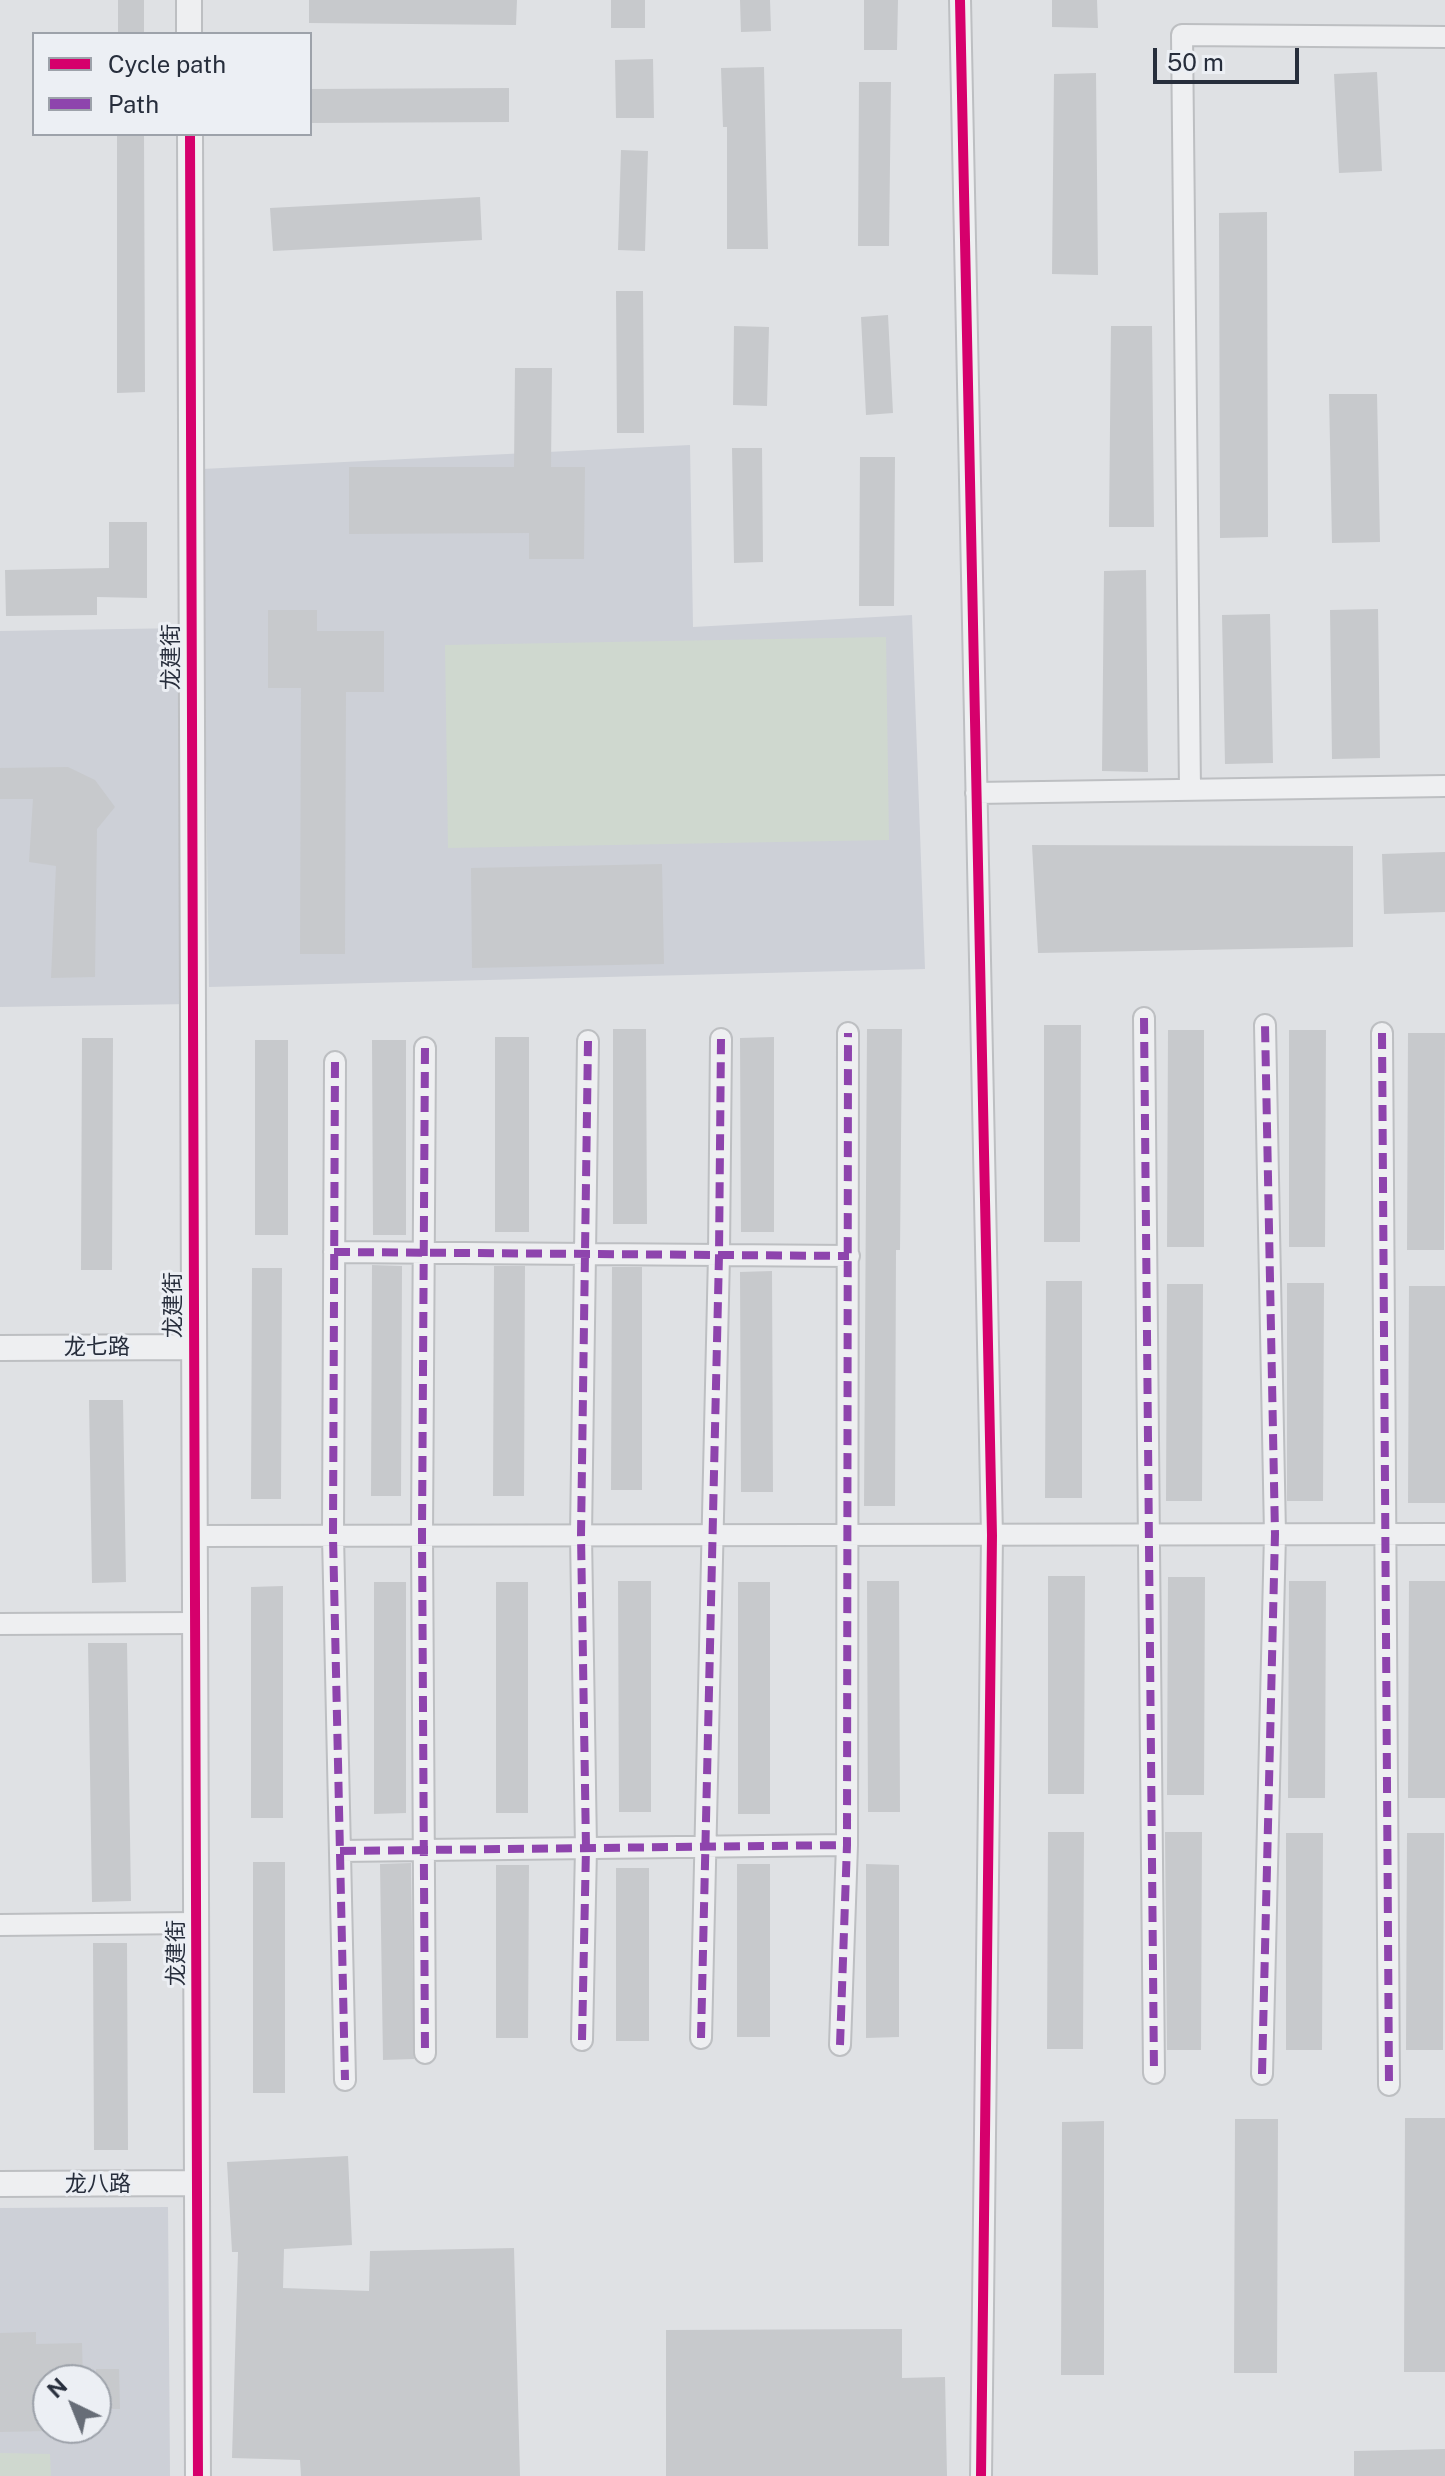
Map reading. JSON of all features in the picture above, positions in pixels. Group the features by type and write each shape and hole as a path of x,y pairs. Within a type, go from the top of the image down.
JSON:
{"street":[{"path":"189,0 189,32"},
{"path":"960,0 992,1535 981,2476"},
{"path":"1190,790 1182,35 1445,37"},
{"name":"龙建街","path":"190,136 198,2476"},
{"path":"976,793 1445,786"},
{"path":"1144,1018 1154,2073"},
{"path":"1262,2074 1275,1534 1265,1025"},
{"path":"840,2045 847,1845 848,1033"},
{"path":"1382,1033 1388,1534 1389,2085"},
{"path":"701,2038 721,1039"},
{"path":"582,2040 586,1848 581,1535 588,1041"},
{"path":"425,1048 422,1535 425,2053"},
{"path":"335,1062 333,1536 345,2080"},
{"path":"334,1252 849,1256"},
{"name":"龙七路","path":"0,1348 193,1347"},
{"path":"194,1536 1445,1534"},
{"path":"0,1624 194,1623"},
{"path":"340,1851 847,1845"},
{"path":"0,1925 195,1923"},
{"name":"龙八路","path":"0,2184 197,2183"}],"shaded area":[{"path":"690,445 693,627 912,615 925,969 209,987 202,469"},
{"path":"184,628 190,1004 0,1007 0,631"},
{"path":"886,637 889,840 448,848 445,645"},
{"path":"168,2207 170,2476 0,2476 0,2208"},
{"path":"0,2453 50,2454 51,2476 0,2476"}],"building":[{"path":"118,0 144,0 144,32 118,32"},
{"path":"309,0 517,0 516,25 309,23"},
{"path":"611,0 645,0 645,28 611,28"},
{"path":"740,0 770,0 771,31 741,32"},
{"path":"864,0 898,0 897,50 864,50"},
{"path":"1052,0 1097,0 1098,28 1052,27"},
{"path":"653,59 654,118 616,118 615,60"},
{"path":"764,67 768,249 727,249 727,127 723,127 721,68"},
{"path":"1377,72 1382,171 1339,173 1334,74"},
{"path":"1096,73 1098,275 1052,274 1054,74"},
{"path":"859,82 891,82 889,246 858,246"},
{"path":"509,88 509,122 312,123 312,89"},
{"path":"117,136 144,136 145,392 117,393"},
{"path":"621,150 648,151 645,251 618,250"},
{"path":"480,197 482,240 273,251 270,208"},
{"path":"1267,212 1268,537 1220,538 1219,213"},
{"path":"616,291 643,291 644,433 617,433"},
{"path":"888,315 893,413 866,415 861,317"},
{"path":"734,326 769,327 767,406 733,405"},
{"path":"1111,326 1152,326 1154,527 1109,527"},
{"path":"515,368 552,368 551,467 585,467 584,559 529,559 529,533 349,534 349,467 514,467"},
{"path":"1329,394 1377,394 1380,542 1332,543"},
{"path":"732,448 762,448 763,562 734,563"},
{"path":"860,457 895,457 894,606 859,606"},
{"path":"109,522 147,522 147,598 97,597 97,615 6,616 5,570 109,568"},
{"path":"1146,570 1148,772 1102,771 1104,571"},
{"path":"1378,609 1380,758 1332,759 1330,610"},
{"path":"268,610 317,610 317,631 384,631 384,692 346,692 345,954 300,954 301,688 268,688"},
{"path":"1270,614 1273,763 1225,764 1222,615"},
{"path":"68,767 95,780 115,807 97,829 95,977 51,978 56,866 29,862 33,799 0,799 0,768"},
{"path":"1032,845 1353,846 1353,947 1038,953"},
{"path":"1445,852 1445,912 1384,914 1382,854"},
{"path":"662,864 664,964 472,968 471,868"},
{"path":"1044,1025 1081,1025 1080,1242 1044,1242"},
{"path":"613,1029 646,1029 647,1224 613,1224"},
{"path":"867,1029 902,1029 900,1250 896,1250 895,1506 864,1506"},
{"path":"1168,1030 1204,1030 1204,1247 1167,1247"},
{"path":"1289,1030 1326,1030 1325,1247 1289,1247"},
{"path":"1408,1033 1445,1033 1444,1250 1407,1250"},
{"path":"495,1037 529,1037 529,1232 495,1232"},
{"path":"774,1037 774,1232 741,1232 740,1038"},
{"path":"82,1038 113,1038 112,1270 81,1270"},
{"path":"255,1040 288,1040 288,1235 255,1235"},
{"path":"372,1040 406,1040 406,1235 373,1235"},
{"path":"372,1265 402,1266 401,1496 371,1496"},
{"path":"494,1266 525,1266 524,1496 493,1496"},
{"path":"612,1267 642,1267 642,1490 611,1490"},
{"path":"252,1268 282,1268 281,1499 251,1499"},
{"path":"772,1271 773,1492 741,1492 740,1272"},
{"path":"1046,1281 1082,1281 1082,1498 1045,1498"},
{"path":"1287,1283 1324,1283 1323,1501 1287,1501"},
{"path":"1167,1284 1203,1284 1202,1501 1166,1501"},
{"path":"1409,1286 1445,1286 1445,1503 1408,1503"},
{"path":"89,1400 123,1400 126,1582 92,1583"},
{"path":"1048,1576 1085,1576 1084,1794 1048,1794"},
{"path":"1168,1577 1205,1577 1204,1795 1167,1795"},
{"path":"618,1581 651,1581 651,1812 619,1812"},
{"path":"867,1581 899,1581 900,1812 868,1812"},
{"path":"1289,1581 1326,1581 1325,1798 1288,1798"},
{"path":"1409,1581 1445,1581 1445,1798 1408,1798"},
{"path":"374,1582 406,1582 406,1813 374,1814"},
{"path":"496,1582 528,1582 528,1813 496,1813"},
{"path":"738,1582 770,1582 770,1814 738,1814"},
{"path":"283,1586 283,1818 251,1818 251,1587"},
{"path":"88,1643 127,1643 131,1901 92,1902"},
{"path":"1048,1832 1084,1832 1083,2049 1047,2049"},
{"path":"1165,1832 1202,1832 1201,2050 1167,2050"},
{"path":"1286,1833 1323,1833 1322,2050 1286,2050"},
{"path":"1407,1833 1444,1833 1443,2050 1406,2050"},
{"path":"253,1862 285,1862 285,2093 253,2093"},
{"path":"411,1863 414,2059 383,2060 380,1864"},
{"path":"737,1864 770,1864 770,2037 737,2037"},
{"path":"866,1864 899,1865 899,2037 866,2038"},
{"path":"496,1865 529,1865 528,2038 496,2038"},
{"path":"616,1868 649,1868 649,2041 616,2041"},
{"path":"93,1943 127,1943 128,2150 94,2150"},
{"path":"1405,2118 1445,2118 1445,2372 1404,2372"},
{"path":"1235,2119 1278,2119 1277,2373 1234,2373"},
{"path":"1104,2121 1104,2375 1061,2375 1062,2122"},
{"path":"348,2156 352,2245 284,2249 283,2288 369,2291 370,2251 514,2248 520,2476 301,2476 300,2460 232,2458 238,2252 232,2252 227,2162"},
{"path":"902,2329 902,2378 945,2377 947,2476 666,2476 666,2330"},
{"path":"36,2332 36,2344 82,2343 83,2364 32,2364 32,2431 0,2432 0,2333"},
{"path":"112,2369 119,2369 120,2409 112,2409"},
{"path":"1445,2449 1445,2476 1354,2476 1354,2451"}],"marked path":[{"path":"1144,1018 1154,2073"},
{"path":"1262,2074 1275,1534 1265,1025"},
{"path":"840,2045 847,1845 848,1033"},
{"path":"1382,1033 1389,2085"},
{"path":"701,2038 721,1039"},
{"path":"582,2040 586,1848 581,1535 588,1041"},
{"path":"425,1048 422,1535 425,2053"},
{"path":"335,1062 333,1536 345,2080"},
{"path":"334,1252 849,1256"},
{"path":"340,1851 847,1845"}],"cycle path":[{"path":"960,0 992,1535 981,2476"},
{"path":"190,136 198,2476"}]}
